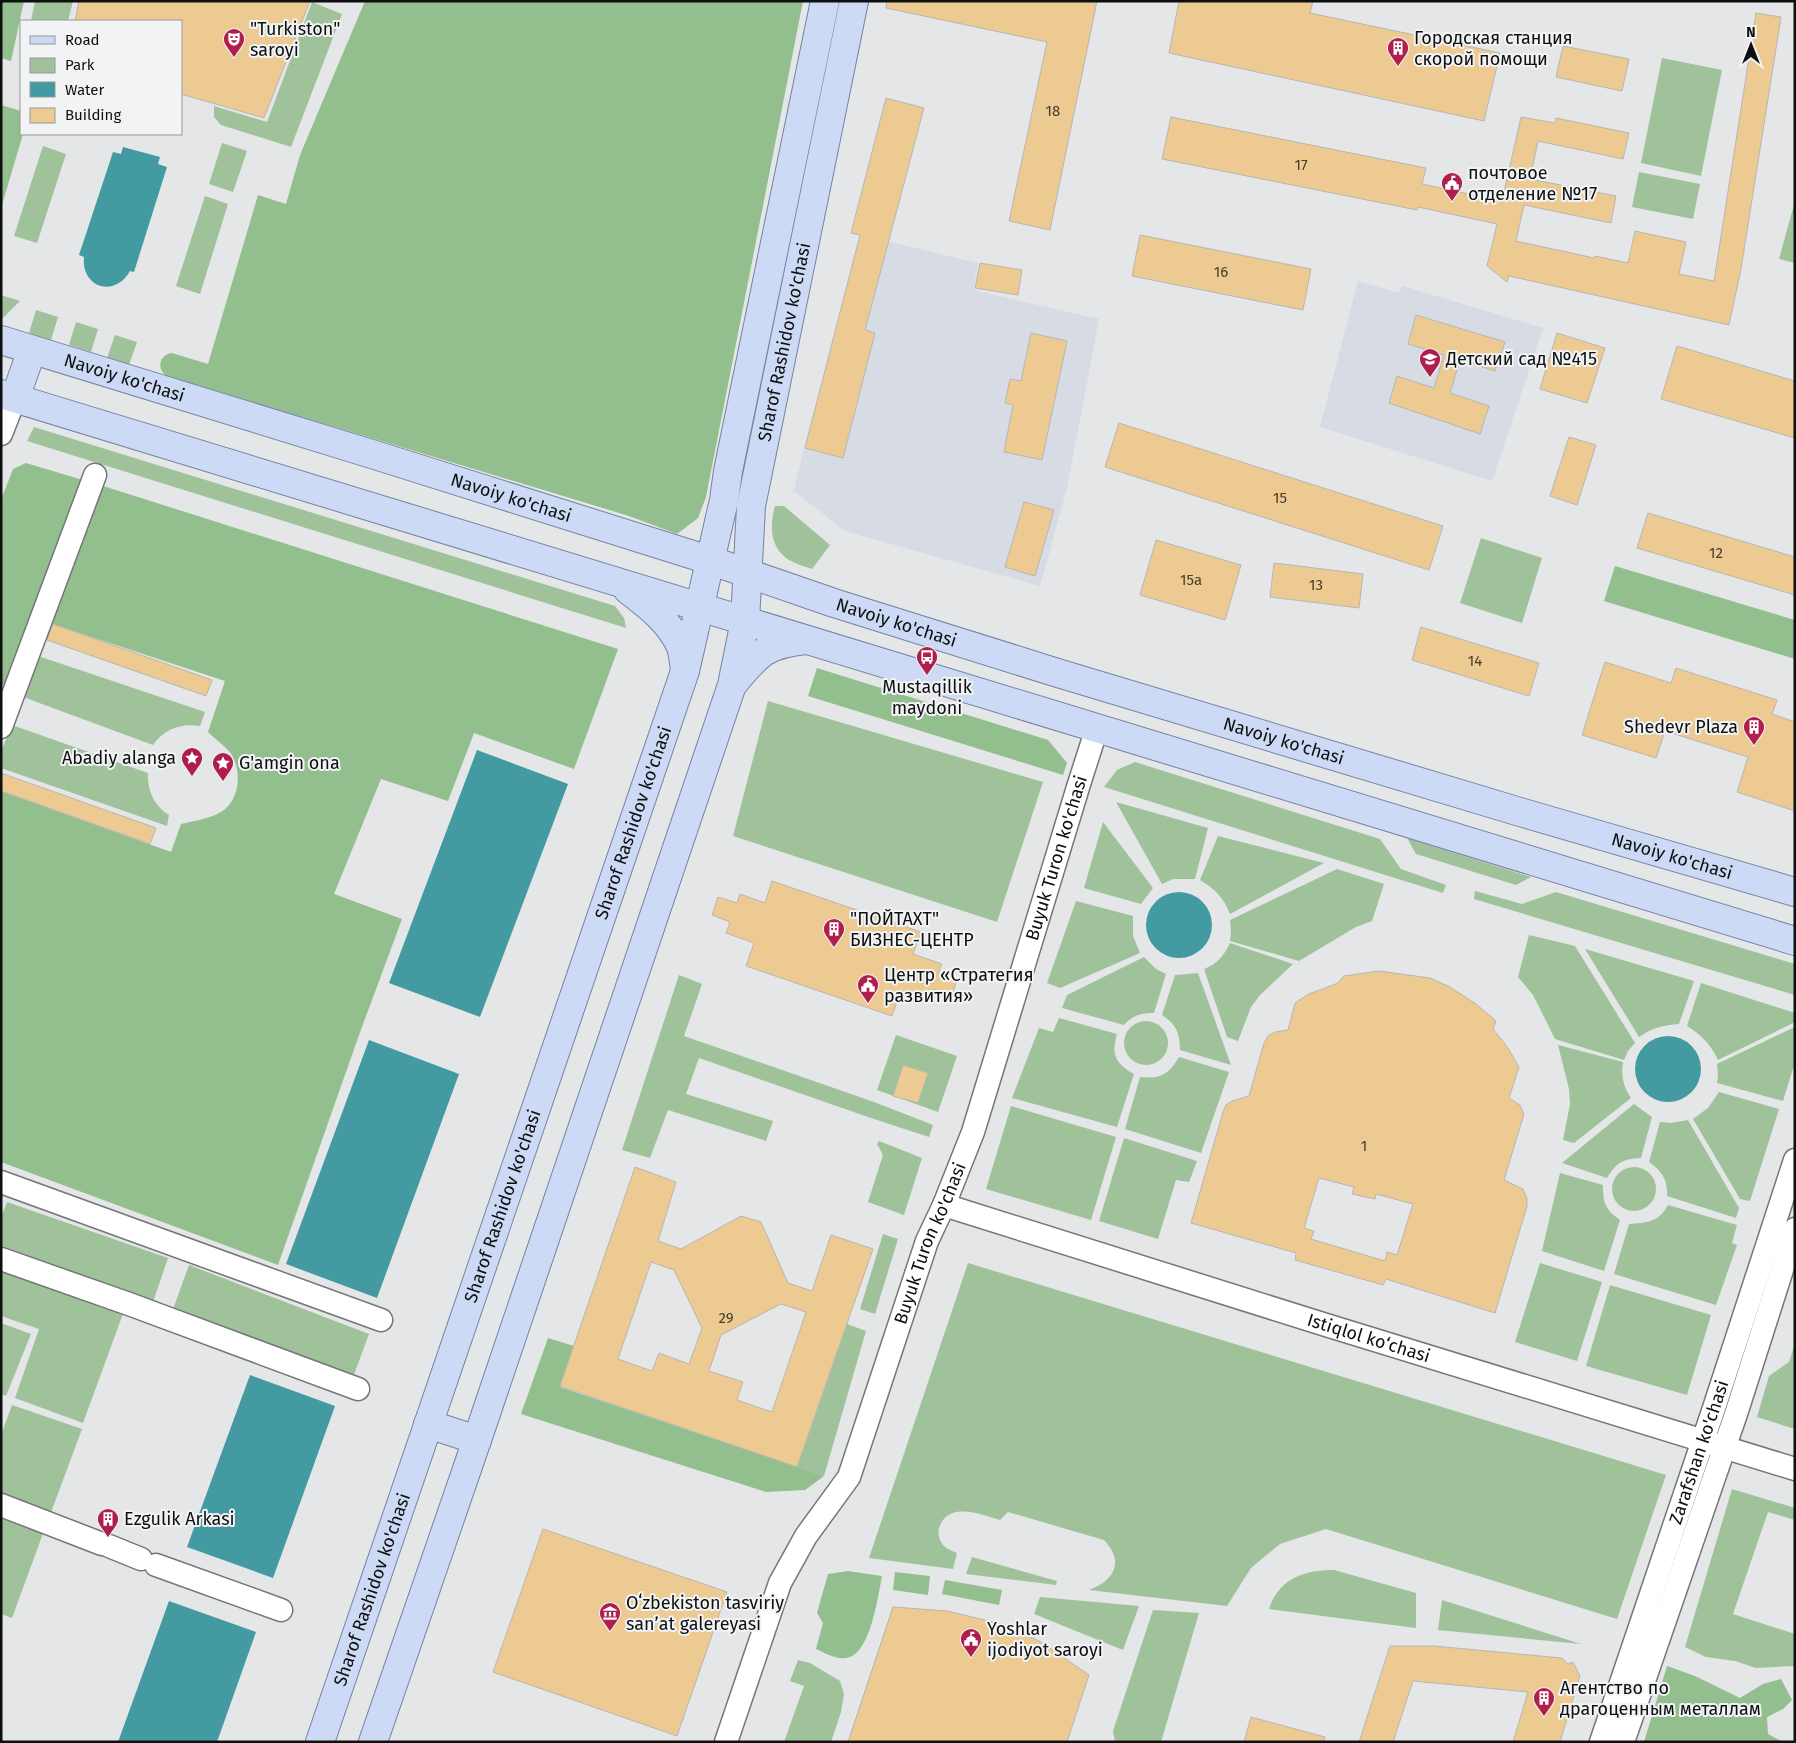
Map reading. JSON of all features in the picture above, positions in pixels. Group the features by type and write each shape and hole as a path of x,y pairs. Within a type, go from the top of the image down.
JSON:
{"main road":[{"name":"Sharof Rashidov ko'chasi","path":"320,1742 686,671 709,560 724,500 728,471 825,1"},
{"name":"Sharof Rashidov ko'chasi","path":"373,1742 732,685 745,621 752,506 854,1"},
{"name":"Navoiy ko'chasi","path":"1,340 709,560 834,603 1061,674 1520,812 1795,892"},
{"path":"32,350 8,396 1795,941"},
{"path":"700,607 748,573"},
{"path":"614,581 627,588 666,624 681,647 686,671"},
{"name":"Sharof Rashidov ko'chasi","path":"732,685 764,650 787,642 809,640"},
{"path":"428,1424 477,1440"}],"street":[{"path":"1,434 8,396"},
{"path":"1,727 95,475"},
{"name":"Buyuk Turon ko'chasi","path":"726,1742 780,1583 806,1536 849,1477 927,1241 944,1205 973,1132 1097,728"},
{"name":"Zarafshan ko'chasi","path":"1601,1742 1703,1441 1795,1160"},
{"path":"1,1182 382,1320"},
{"name":"Istiqlol ko‘chasi","path":"944,1205 1795,1469"},
{"name":"Zarafshan ko'chasi","path":"1623,1742 1724,1448 1795,1229"},
{"path":"1,1259 129,1304 358,1389"},
{"path":"1,1505 148,1562 280,1610"}],"shaded area":[{"path":"860,235 978,263 973,290 1099,319 1067,488 1040,586 845,531 794,491"},
{"name":"Детский сад №415","path":"1358,281 1399,293 1403,286 1543,328 1492,481 1320,427"}],"green space":[{"path":"1,1 24,1 11,61 1,58"},
{"path":"35,1 73,1 68,20 31,20"},
{"path":"365,1 803,1 706,497 698,518 677,534 629,516 167,376 161,370 160,363 162,359 164,356 172,353 208,364 258,195 286,204 300,155"},
{"path":"312,2 342,14 291,147 221,125 214,117 214,106 267,122"},
{"path":"1662,58 1722,70 1701,176 1641,163"},
{"path":"1,105 20,111 20,135 23,135 1,208"},
{"path":"222,143 247,151 233,192 209,184"},
{"path":"43,146 66,154 37,243 14,236"},
{"path":"1639,172 1700,184 1693,219 1632,207"},
{"path":"205,196 228,204 200,294 176,286"},
{"path":"1795,201 1795,263 1779,259"},
{"path":"1,295 20,301 1,320"},
{"path":"36,310 58,317 51,340 29,333"},
{"path":"76,322 98,329 91,352 69,345"},
{"path":"115,335 137,342 129,365 107,358"},
{"path":"34,427 615,606 624,618 626,628 27,441"},
{"path":"26,463 83,480 8,687 1,684 1,500 13,469"},
{"path":"100,485 618,649 574,769 474,733 448,801 381,779 334,894 402,919 278,1265 1,1162 1,791 171,852 181,824 206,818 228,807 233,800 238,783 238,774 233,757 208,732 225,681 49,623"},
{"path":"775,506 784,506 830,545 812,569 795,563 780,552 773,538 772,530"},
{"path":"1481,538 1542,558 1522,623 1460,603"},
{"path":"1615,566 1795,620 1795,659 1604,601"},
{"path":"38,656 205,712 200,726 186,725 174,728 157,739 153,745 23,697"},
{"path":"817,668 1048,740 1067,763 1063,775 808,696"},
{"path":"768,701 1043,782 997,922 733,836"},
{"path":"12,725 148,773 152,797 159,807 169,815 167,826 1,768 1,751"},
{"path":"1135,762 1380,839 1401,869 1446,885 1443,893 1104,787 1117,770"},
{"path":"1116,802 1208,828 1195,879 1173,879 1162,884"},
{"path":"1103,822 1153,888 1141,904 1084,888"},
{"path":"1218,836 1324,863 1230,914 1218,894 1200,880"},
{"path":"1407,838 1531,877 1516,885 1416,854"},
{"path":"1337,869 1384,884 1372,921 1356,927 1299,961 1230,941 1230,920"},
{"path":"1475,891 1522,904 1556,892 1795,964 1795,995 1474,899"},
{"path":"1076,901 1133,916 1133,936 1140,953 1060,988 1047,983"},
{"path":"1529,935 1575,946 1635,1043 1628,1051 1624,1060 1555,1039 1533,995 1518,977"},
{"path":"1230,943 1293,964 1260,995 1251,1007 1238,1041 1227,1037 1204,969 1220,959"},
{"path":"1585,949 1694,981 1679,1024 1648,1031 1639,1037"},
{"path":"1144,957 1156,969 1166,974 1154,1013 1137,1015 1124,1025 1062,1008 1067,995"},
{"path":"1198,973 1231,1065 1180,1050 1179,1039 1174,1026 1162,1015 1175,975"},
{"path":"679,975 702,984 684,1036 874,1102 933,1125 929,1137 699,1058 686,1094 773,1121 766,1141 668,1110 650,1158 622,1150"},
{"path":"1701,983 1795,1013 1795,1022 1718,1060 1705,1041 1687,1026"},
{"path":"1059,1018 1117,1034 1114,1048 1116,1058 1122,1066 1134,1074 1117,1127 1012,1098 1039,1028 1053,1032"},
{"path":"1146,1021 1158,1025 1164,1031 1168,1043 1164,1055 1158,1061 1146,1065 1134,1061 1128,1055 1124,1043 1128,1031 1134,1025"},
{"path":"1795,1027 1795,1062 1783,1101 1717,1083 1717,1064"},
{"path":"896,1035 957,1056 938,1112 877,1090"},
{"path":"1558,1045 1623,1062 1623,1081 1631,1098 1574,1143 1563,1140 1570,1104 1569,1089"},
{"path":"1179,1057 1229,1072 1201,1153 1125,1129 1140,1077 1163,1075"},
{"path":"1719,1092 1779,1109 1750,1201 1740,1199 1693,1119 1708,1108"},
{"path":"1634,1104 1652,1117 1641,1158 1629,1159 1620,1163 1607,1178 1562,1163"},
{"path":"1011,1106 1116,1137 1091,1220 986,1189"},
{"path":"1688,1120 1739,1208 1736,1218 1667,1196 1663,1176 1649,1162 1660,1122 1671,1123"},
{"path":"1124,1138 1197,1161 1189,1182 1176,1180 1158,1239 1099,1221"},
{"path":"879,1141 922,1158 904,1215 868,1202 883,1155 877,1144"},
{"path":"1634,1167 1646,1171 1652,1177 1656,1189 1652,1201 1646,1207 1634,1211 1622,1207 1616,1201 1612,1189 1616,1177 1622,1171"},
{"path":"1560,1173 1603,1185 1606,1205 1620,1220 1604,1271 1542,1251"},
{"path":"7,1202 168,1258 152,1305 1,1252 1,1218"},
{"path":"1668,1205 1737,1225 1732,1243 1737,1245 1716,1305 1614,1274 1629,1224 1652,1220 1661,1215"},
{"path":"883,1234 898,1239 875,1314 860,1309"},
{"path":"968,1263 1666,1475 1617,1619 1326,1529 1280,1544 1251,1568 1227,1606 1089,1590 1105,1581 1114,1570 1114,1556 1104,1540 1008,1512 1000,1520 968,1512 957,1512 943,1520 939,1530 940,1540 946,1548 957,1553 953,1569 869,1558"},
{"path":"1540,1263 1602,1282 1577,1361 1515,1342"},
{"path":"189,1265 369,1334 352,1380 172,1312"},
{"path":"1,1272 124,1311 83,1423 15,1398 39,1329 1,1316"},
{"path":"1610,1285 1711,1315 1687,1395 1586,1366"},
{"path":"1,1323 31,1334 6,1396 1,1394"},
{"path":"847,1324 866,1331 824,1476 797,1467"},
{"path":"548,1338 574,1346 560,1387 824,1476 805,1490 766,1492 521,1414"},
{"path":"1795,1343 1795,1389 1793,1395 1795,1396 1795,1429 1757,1417 1769,1376 1789,1362"},
{"path":"12,1405 82,1429 50,1515 1,1497 1,1435"},
{"path":"1732,1489 1795,1508 1795,1520 1768,1512 1733,1614 1795,1634 1795,1666 1756,1668 1735,1661 1706,1657 1685,1647"},
{"path":"1,1512 45,1528 12,1618 1,1614"},
{"path":"972,1557 1057,1581 1056,1585 966,1574"},
{"path":"1323,1570 1334,1570 1416,1593 1416,1628 1269,1609 1273,1598 1279,1590 1294,1578"},
{"path":"848,1571 882,1576 876,1608 863,1644 850,1657 841,1658 816,1649 823,1623 817,1613 828,1574"},
{"path":"895,1572 930,1576 928,1595 893,1590"},
{"path":"945,1580 1002,1590 999,1605 942,1594"},
{"path":"1040,1597 1139,1606 1123,1650 1034,1614"},
{"path":"1442,1600 1581,1644 1438,1630"},
{"path":"1153,1610 1199,1613 1161,1742 1115,1742 1113,1731"},
{"path":"798,1660 810,1663 840,1681 844,1694 841,1712 831,1742 784,1742 804,1686 790,1681"},
{"path":"1667,1666 1695,1676 1740,1698 1763,1684 1781,1679 1792,1700 1783,1709 1767,1717 1768,1734 1783,1742 1644,1742"}],"water":[{"path":"123,147 160,157 158,164 167,167 134,272 130,271 116,285 100,286 88,276 84,257 79,255 113,152 121,154"},
{"path":"477,750 568,784 480,1017 389,983"},
{"path":"1179,892 1192,895 1202,902 1209,912 1212,925 1209,938 1202,948 1192,955 1179,958 1166,955 1156,948 1149,938 1146,925 1149,912 1156,902 1166,895"},
{"path":"1668,1036 1681,1039 1691,1046 1698,1056 1701,1069 1698,1082 1691,1092 1681,1099 1668,1102 1655,1099 1645,1092 1638,1082 1635,1069 1638,1056 1645,1046 1655,1039"},
{"path":"369,1040 459,1074 377,1298 286,1264"},
{"path":"250,1375 335,1406 273,1578 187,1547"},
{"path":"169,1601 256,1632 217,1742 118,1742"}],"building":[{"name":"\"Turkiston\" saroyi","path":"79,1 310,1 264,118 182,94 182,20 75,20"},
{"path":"887,1 1097,1 1050,230 1009,221 1047,42 886,8"},
{"name":"Городская станция скорой помощи","path":"1179,1 1313,1 1310,13 1500,53 1484,121 1169,53"},
{"path":"1756,13 1781,17 1741,269 1729,325 1509,276 1507,282 1487,266 1497,224 1418,207 1417,210 1162,159 1171,117 1426,168 1422,184 1502,201 1521,117 1555,123 1556,118 1629,133 1623,159 1538,141 1530,179 1616,196 1611,223 1524,205 1516,241 1594,258 1595,256 1628,263 1635,231 1686,242 1679,274 1714,281"},
{"path":"1563,46 1629,59 1622,91 1556,77"},
{"path":"886,98 924,108 865,330 875,333 843,458 805,448 860,235 851,233"},
{"path":"1140,235 1311,269 1303,310 1132,276"},
{"path":"980,263 1022,270 1018,295 975,288"},
{"path":"1416,315 1505,342 1495,371 1460,360 1450,393 1489,406 1480,434 1389,403 1397,376 1434,388 1444,355 1408,344"},
{"path":"1031,333 1067,341 1042,460 1004,452 1013,405 1005,403 1010,379 1021,381"},
{"path":"1557,333 1605,348 1587,403 1540,389"},
{"path":"1677,346 1795,381 1795,438 1661,399"},
{"path":"1119,423 1443,526 1429,570 1105,467"},
{"path":"1569,437 1596,445 1577,505 1550,496"},
{"path":"1024,502 1054,510 1035,576 1005,567"},
{"path":"1648,513 1795,557 1795,595 1637,548"},
{"path":"1156,540 1241,565 1225,620 1140,595"},
{"path":"1274,563 1363,574 1359,608 1270,597"},
{"path":"53,624 212,680 206,696 47,640"},
{"path":"1421,627 1539,663 1529,696 1412,660"},
{"name":"Shedevr Plaza","path":"1605,662 1671,683 1676,668 1777,700 1772,714 1795,722 1795,811 1737,792 1748,757 1665,731 1656,758 1582,735"},
{"path":"1,773 156,828 150,844 1,791"},
{"name":"\"ПОЙТАХТ\" БИЗНЕС-ЦЕНТР","path":"772,881 921,932 913,954 942,964 938,973 957,979 952,996 933,989 928,1002 900,993 892,1016 746,966 754,943 726,933 730,922 712,915 718,897 737,903 740,894 765,903"},
{"path":"1379,971 1430,978 1450,987 1476,1004 1496,1021 1493,1029 1508,1048 1519,1067 1509,1098 1520,1105 1524,1114 1504,1180 1523,1189 1527,1198 1527,1206 1495,1313 1386,1279 1383,1285 1295,1260 1296,1253 1191,1223 1223,1112 1226,1105 1232,1101 1249,1096 1264,1043 1268,1036 1275,1032 1288,1030 1295,1003 1309,994 1338,983 1344,976","holes":["1319,1178 1354,1187 1352,1194 1375,1199 1376,1194 1413,1204 1397,1255 1387,1252 1385,1261 1311,1239 1314,1231 1304,1228"]},
{"path":"903,1065 928,1073 918,1103 893,1096"},
{"path":"635,1167 676,1182 658,1241 681,1249 741,1216 761,1222 788,1283 812,1291 831,1235 873,1249 797,1467 560,1386","holes":["651,1262 674,1270 702,1328 689,1364 659,1353 652,1371 618,1359","781,1304 806,1312 772,1412 737,1400 743,1382 709,1371 721,1335"]},
{"name":"Oʻzbekiston tasviriy sanʼat galereyasi","path":"543,1529 727,1592 677,1736 493,1672"},
{"name":"Yoshlar ijodiyot saroyi","path":"893,1607 947,1611 1006,1625 1041,1642 1089,1675 1067,1742 848,1742"},
{"name":"Агентство по драгоценным металлам","path":"1390,1646 1434,1646 1562,1658 1568,1664 1573,1662 1580,1676 1560,1742 1513,1742 1528,1692 1413,1681 1393,1742 1359,1742"},
{"path":"1251,1717 1325,1737 1324,1742 1244,1742"}],"place":[{"name":"\"Turkiston\" saroyi","path":"234,58"},
{"name":"Городская станция скорой помощи","path":"1398,67"},
{"name":"почтовое отделение №17","path":"1452,202"},
{"name":"Детский сад №415","path":"1430,378"},
{"name":"Mustaqillik maydoni","path":"927,676"},
{"name":"Shedevr Plaza","path":"1754,746"},
{"name":"Abadiy alanga","path":"192,777"},
{"name":"G'amgin ona","path":"223,782"},
{"name":"\"ПОЙТАХТ\" БИЗНЕС-ЦЕНТР","path":"834,948"},
{"name":"Центр «Стратегия развития»","path":"868,1004"},
{"name":"Ezgulik Arkasi","path":"108,1538"},
{"name":"Oʻzbekiston tasviriy sanʼat galereyasi","path":"610,1632"},
{"name":"Yoshlar ijodiyot saroyi","path":"971,1658"},
{"name":"Агентство по драгоценным металлам","path":"1544,1717"}]}
